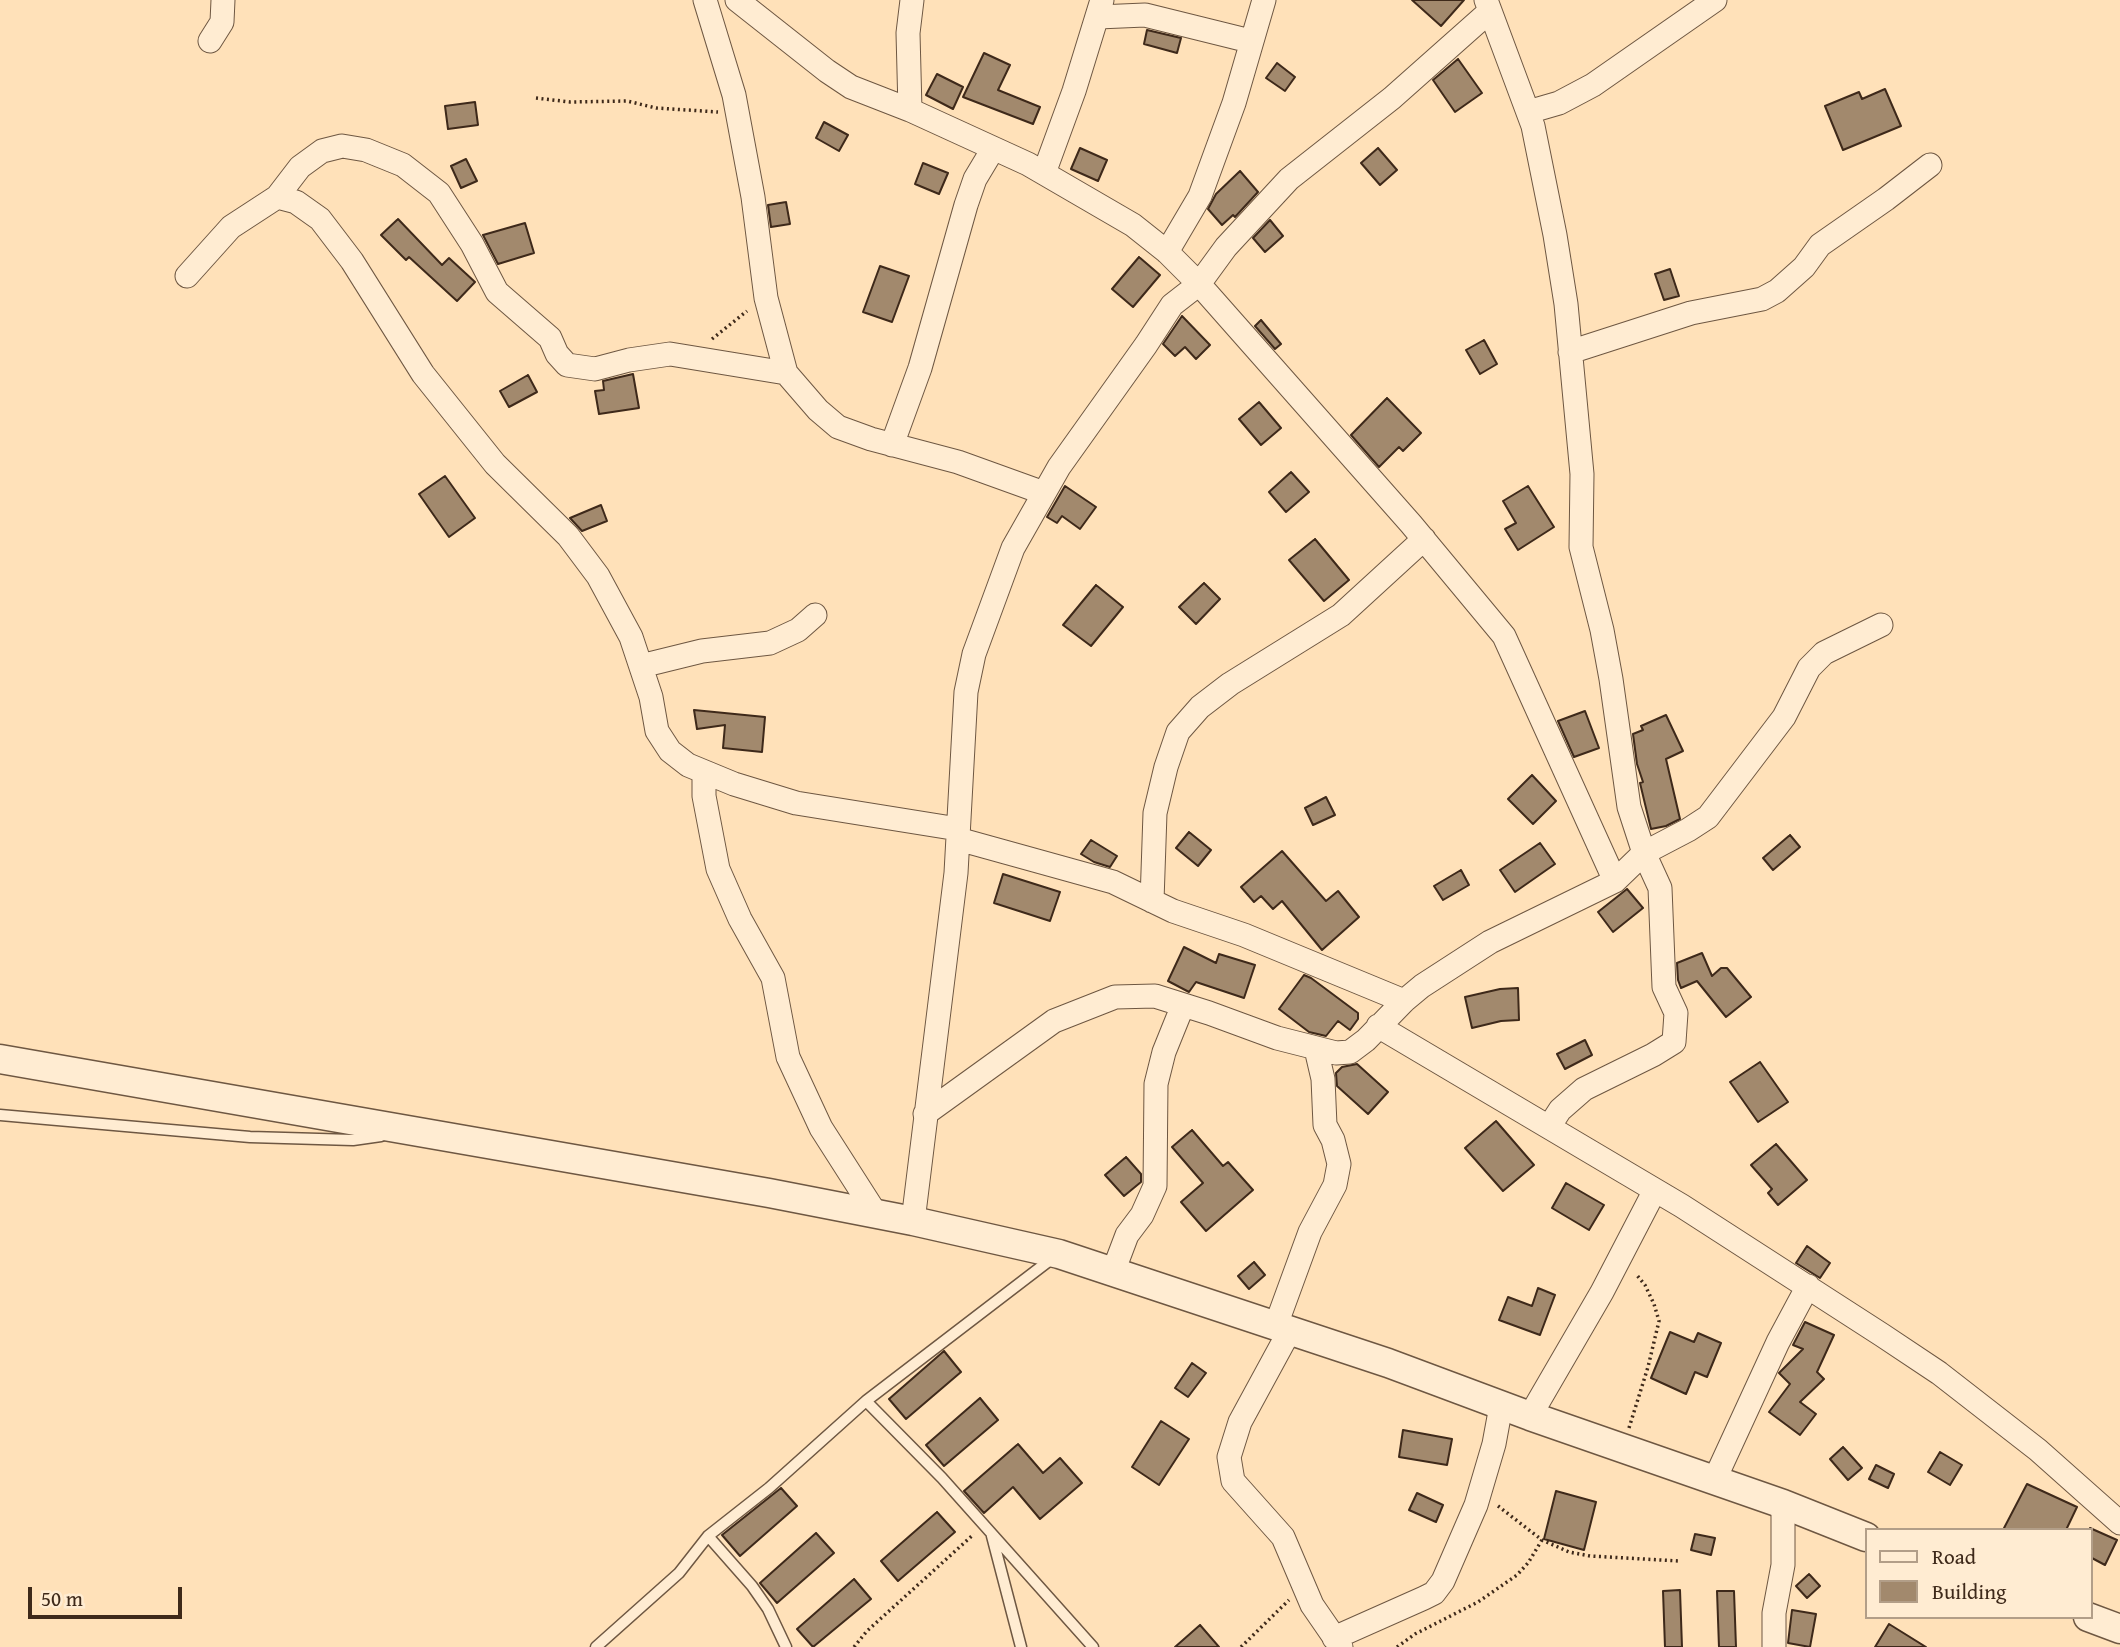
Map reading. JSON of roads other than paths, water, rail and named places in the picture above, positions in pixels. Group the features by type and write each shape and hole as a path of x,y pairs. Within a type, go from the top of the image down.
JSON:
{"street":[{"path":"210,41 222,22 223,0"},
{"path":"705,0 734,95 753,197 766,298 786,373 818,410 838,427 892,445 958,462 1044,493"},
{"path":"737,0 851,87 910,110 1044,173 1065,188 1133,225 1167,252 1199,284 1424,539 1504,636 1615,881"},
{"path":"910,110 908,33 912,0"},
{"path":"1167,252 1200,196 1234,103 1264,0"},
{"path":"1528,112 1559,103 1593,85 1715,0"},
{"path":"913,1221 948,948 966,692 974,654 1013,548 1059,467 1172,305 1199,284 1226,247 1289,179 1392,98 1488,6 1533,125 1555,235 1566,304 1582,474 1581,547 1602,630 1629,807 1644,853 1660,888 1664,988 1676,1013 1674,1042 1584,1089 1560,1110 1549,1128"},
{"path":"1044,173 1100,8 1145,15 1250,41"},
{"path":"187,276 231,227 277,197 300,167 322,151 342,146 366,150 403,165 439,193 472,244 496,292 550,338 557,354 567,365 595,369 629,360 670,354 786,373"},
{"path":"892,445 920,368 966,205 975,179 993,149"},
{"path":"1570,352 1691,313 1762,299 1777,291 1804,267 1820,245 1930,165"},
{"path":"277,197 296,202 320,219 352,261 423,374 495,464 568,536 598,576 631,637 651,697 657,731 670,751 688,765 734,784 796,803 958,834 1113,882 1172,911 1244,935 1404,1001"},
{"path":"1152,901 1155,813 1178,732 1200,707 1230,684 1341,615 1424,539"},
{"path":"641,666 702,651 770,643 799,630 814,615"},
{"path":"925,1114 1054,1021 1115,997 1155,996 1277,1038 1336,1053 1350,1052 1422,986 1490,942 1615,881 1644,853 1708,817 1784,718 1809,668 1824,653 1881,625"},
{"path":"704,772 704,796 718,869 740,919 773,978 788,1057 821,1128 876,1214"},
{"path":"1113,1272 1127,1235 1142,1215 1155,1186 1156,1084 1164,1052 1182,1005"},
{"path":"1378,1026 1655,1190 1808,1286 1939,1373 2118,1514"},
{"path":"1316,1049 1323,1079 1325,1125 1333,1140 1339,1164 1335,1185 1310,1232 1283,1327 1240,1422 1229,1457 1233,1481 1283,1537 1312,1605 1337,1642 1434,1593 1451,1565 1479,1493 1494,1444 1501,1406"},
{"path":"0,1059 743,1189 913,1221 1059,1254 1388,1363 1501,1406 1783,1504 1864,1537"},
{"path":"1530,1416 1602,1292 1655,1190"},
{"path":"1714,1480 1808,1286"},
{"path":"1774,1647 1774,1613 1783,1565 1783,1504"},
{"path":"2092,1618 2120,1629"}],"lane":[{"path":"0,1115 250,1138 353,1140 408,1132"},
{"path":"596,1647 679,1573 708,1536 769,1488 866,1401 1059,1254"},
{"path":"866,1401 942,1478 1093,1647"},
{"path":"987,1529 1021,1647"},
{"path":"708,1536 752,1586 768,1609 786,1647"}]}
